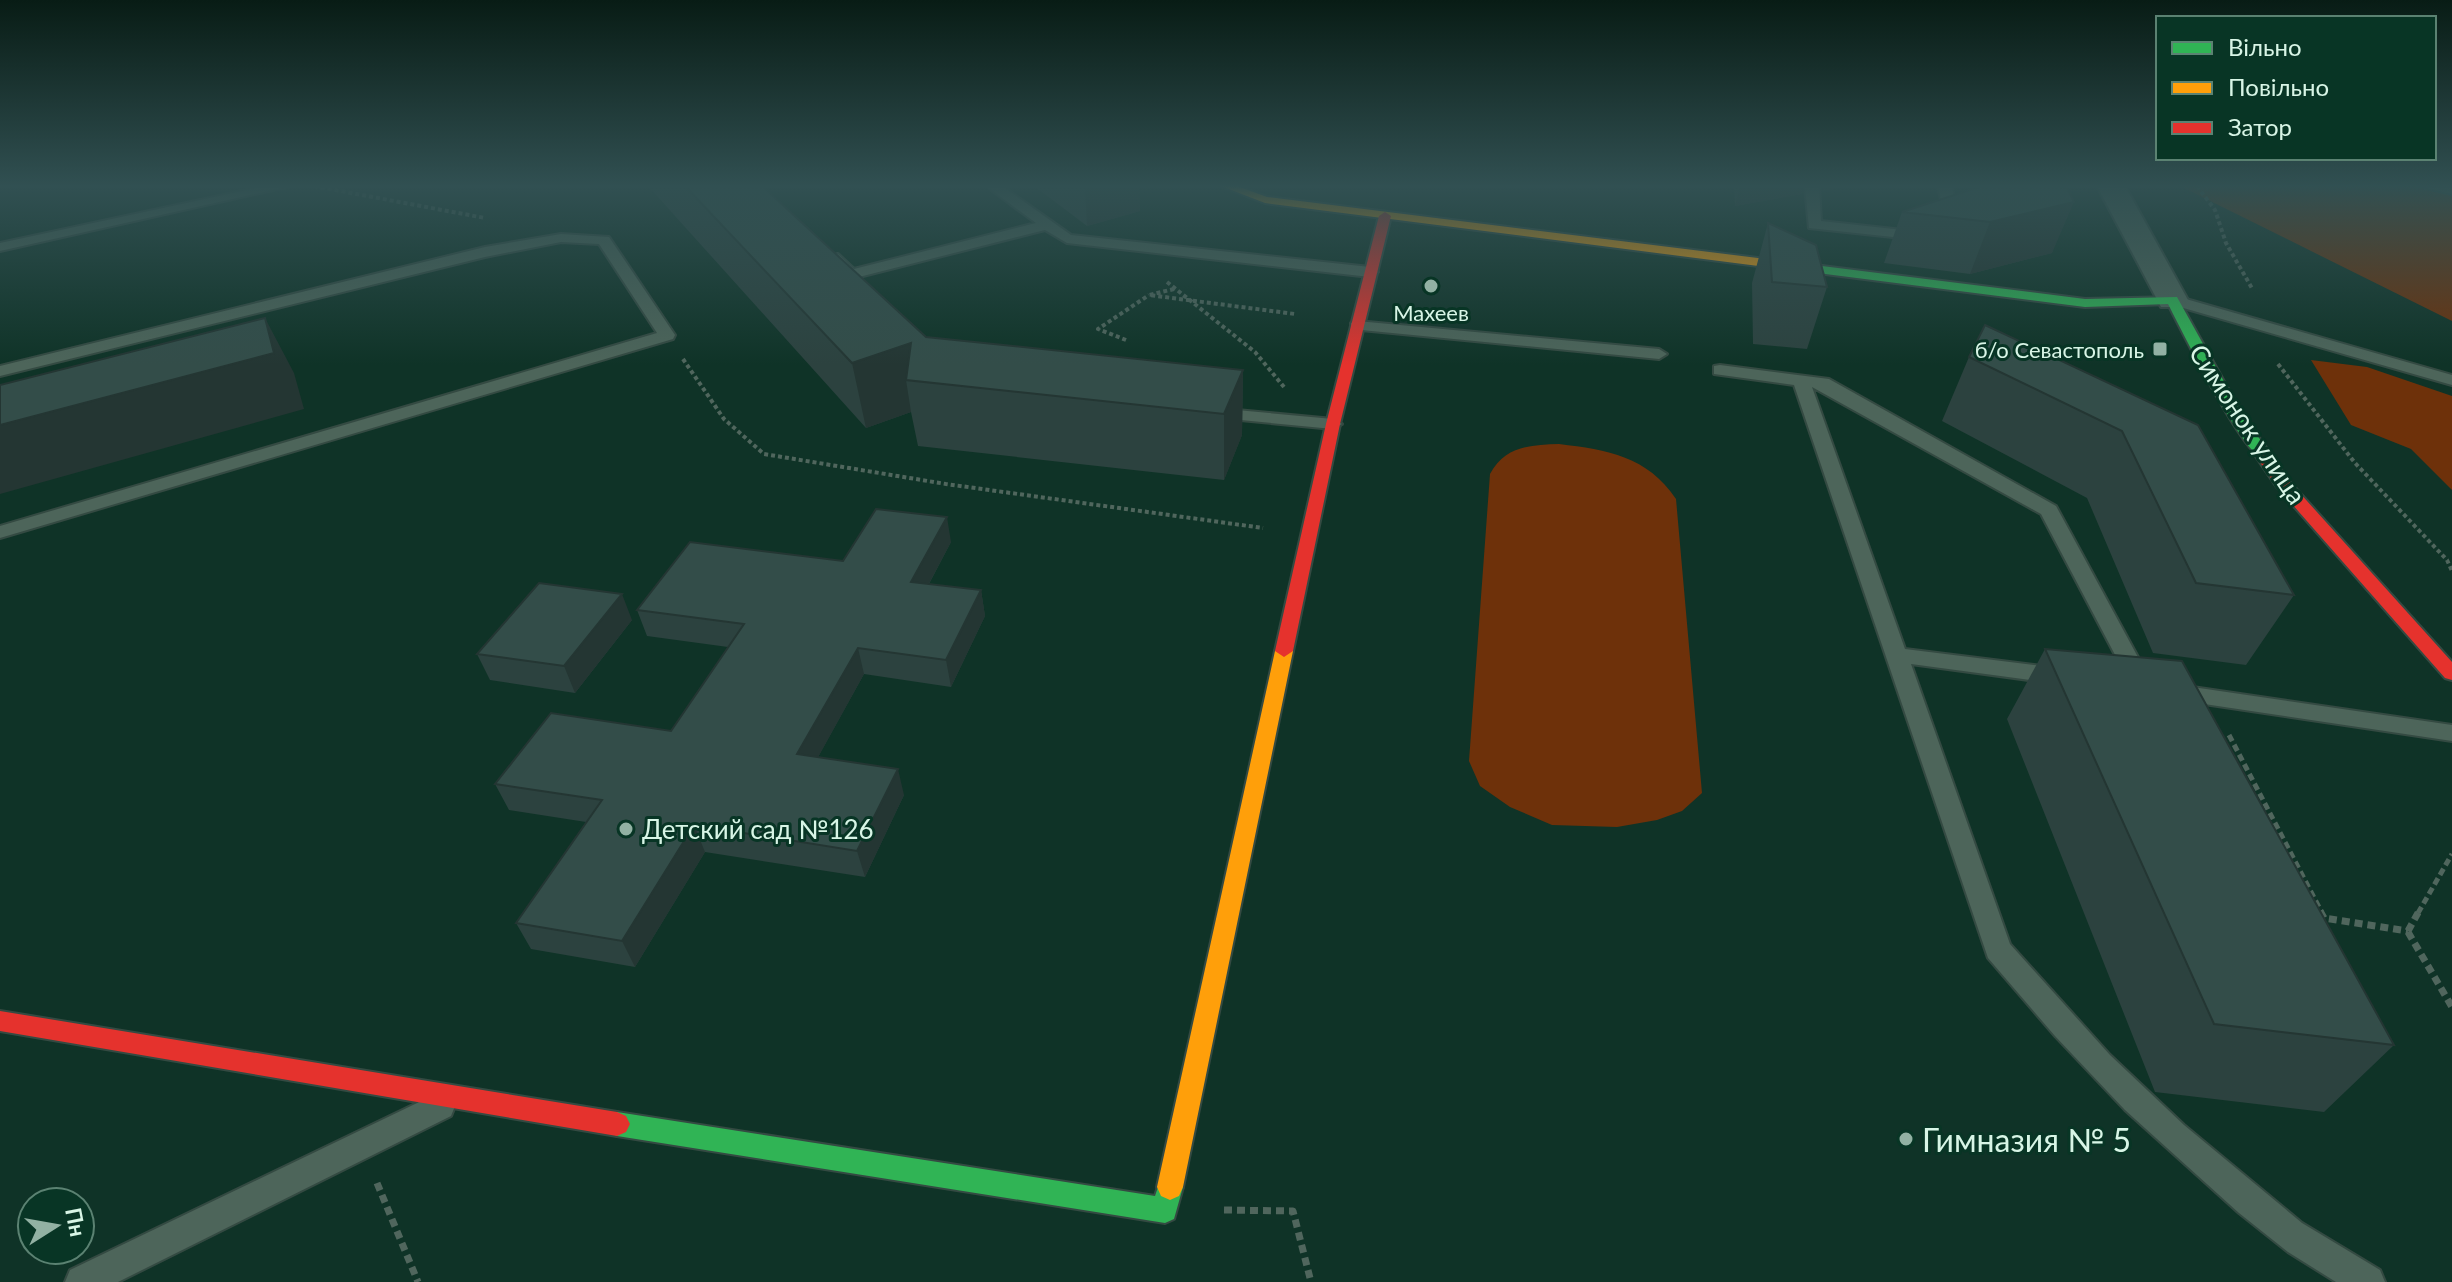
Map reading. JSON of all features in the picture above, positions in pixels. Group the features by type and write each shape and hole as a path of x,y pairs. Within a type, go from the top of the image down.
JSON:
{"street":[{"path":"0,1021 455,1098 1165,1210 1333,424 1377,246"},
{"path":"1625,246 2085,303 2172,300"},
{"name":"Симонок улица","path":"2143,246 2235,414 2283,484 2452,674"}],"lane":[{"path":"0,371 519,246"},
{"path":"0,532 667,335 608,246"},
{"path":"821,246 856,279 973,246"},
{"path":"1130,246 1370,272"},
{"path":"2172,300 2452,380"},
{"path":"1357,326 1659,354"},
{"path":"1720,370 1823,383 2049,510 2143,688"},
{"path":"1801,380 1998,950 2059,1025 2168,1132 2292,1236 2368,1282"},
{"path":"1201,411 1333,424"},
{"path":"1896,655 2081,679"},
{"path":"2112,683 2452,733"},
{"path":"82,1282 455,1098"}],"path":[{"path":"2228,246 2251,283 2276,361 2355,463 2447,560 2452,571"},
{"path":"1164,279 1255,352 1312,422"},
{"path":"1126,340 1098,329 1149,295 1174,289"},
{"path":"1149,295 1295,314"},
{"path":"667,335 724,419 764,454 946,484 1311,535"},
{"path":"2210,697 2324,918 2408,931"},
{"path":"2408,931 2452,854"},
{"path":"2408,931 2452,1007"},
{"path":"362,1144 418,1282"},
{"path":"1165,1210 1293,1211 1311,1282"}],"shaded area":[{"path":"2301,246 2452,246 2452,321"},
{"path":"2311,360 2367,367 2452,396 2452,490 2411,449 2351,425"},
{"path":"1559,444 1610,453 1639,464 1665,485 1676,499 1702,793 1682,811 1657,820 1617,827 1552,825 1510,807 1480,786 1469,761 1490,474 1511,452"}],"building":[{"path":"741,246 827,246 926,337 1243,370 1224,414 906,380 911,343 852,363"},
{"path":"1770,246 1816,246 1827,287 1772,282"},
{"path":"265,318 274,353 0,425 0,385"},
{"path":"1985,325 2198,425 2294,595 2196,583 2122,431 1969,357"},
{"path":"876,509 947,517 911,582 981,590 946,660 858,648 797,754 898,769 857,851 694,825 622,941 516,923 602,800 495,784 551,713 671,731 744,624 637,610 690,542 843,561"},
{"path":"539,583 622,594 564,666 477,654"},
{"path":"2045,649 2182,661 2394,1045 2214,1024"}],"traffic: fast":[{"path":"1790,266 2085,303 2172,300 2235,414 2261,452"},
{"path":"617,1124 1165,1210 1170,1187"}],"traffic: slow":[{"path":"1630,246 1790,266"},
{"path":"1170,1187 1284,651"}],"traffic: jam":[{"path":"1284,651 1333,424 1378,246"},
{"path":"2261,452 2283,484 2452,674"},
{"path":"0,1021 617,1124"}],"place":[{"name":"Махеев","path":"1431,286"},
{"name":"б/о Севастополь","path":"2160,349"},
{"name":"Детский сад №126","path":"626,829"},
{"name":"Гимназия № 5","path":"1906,1139"}]}
